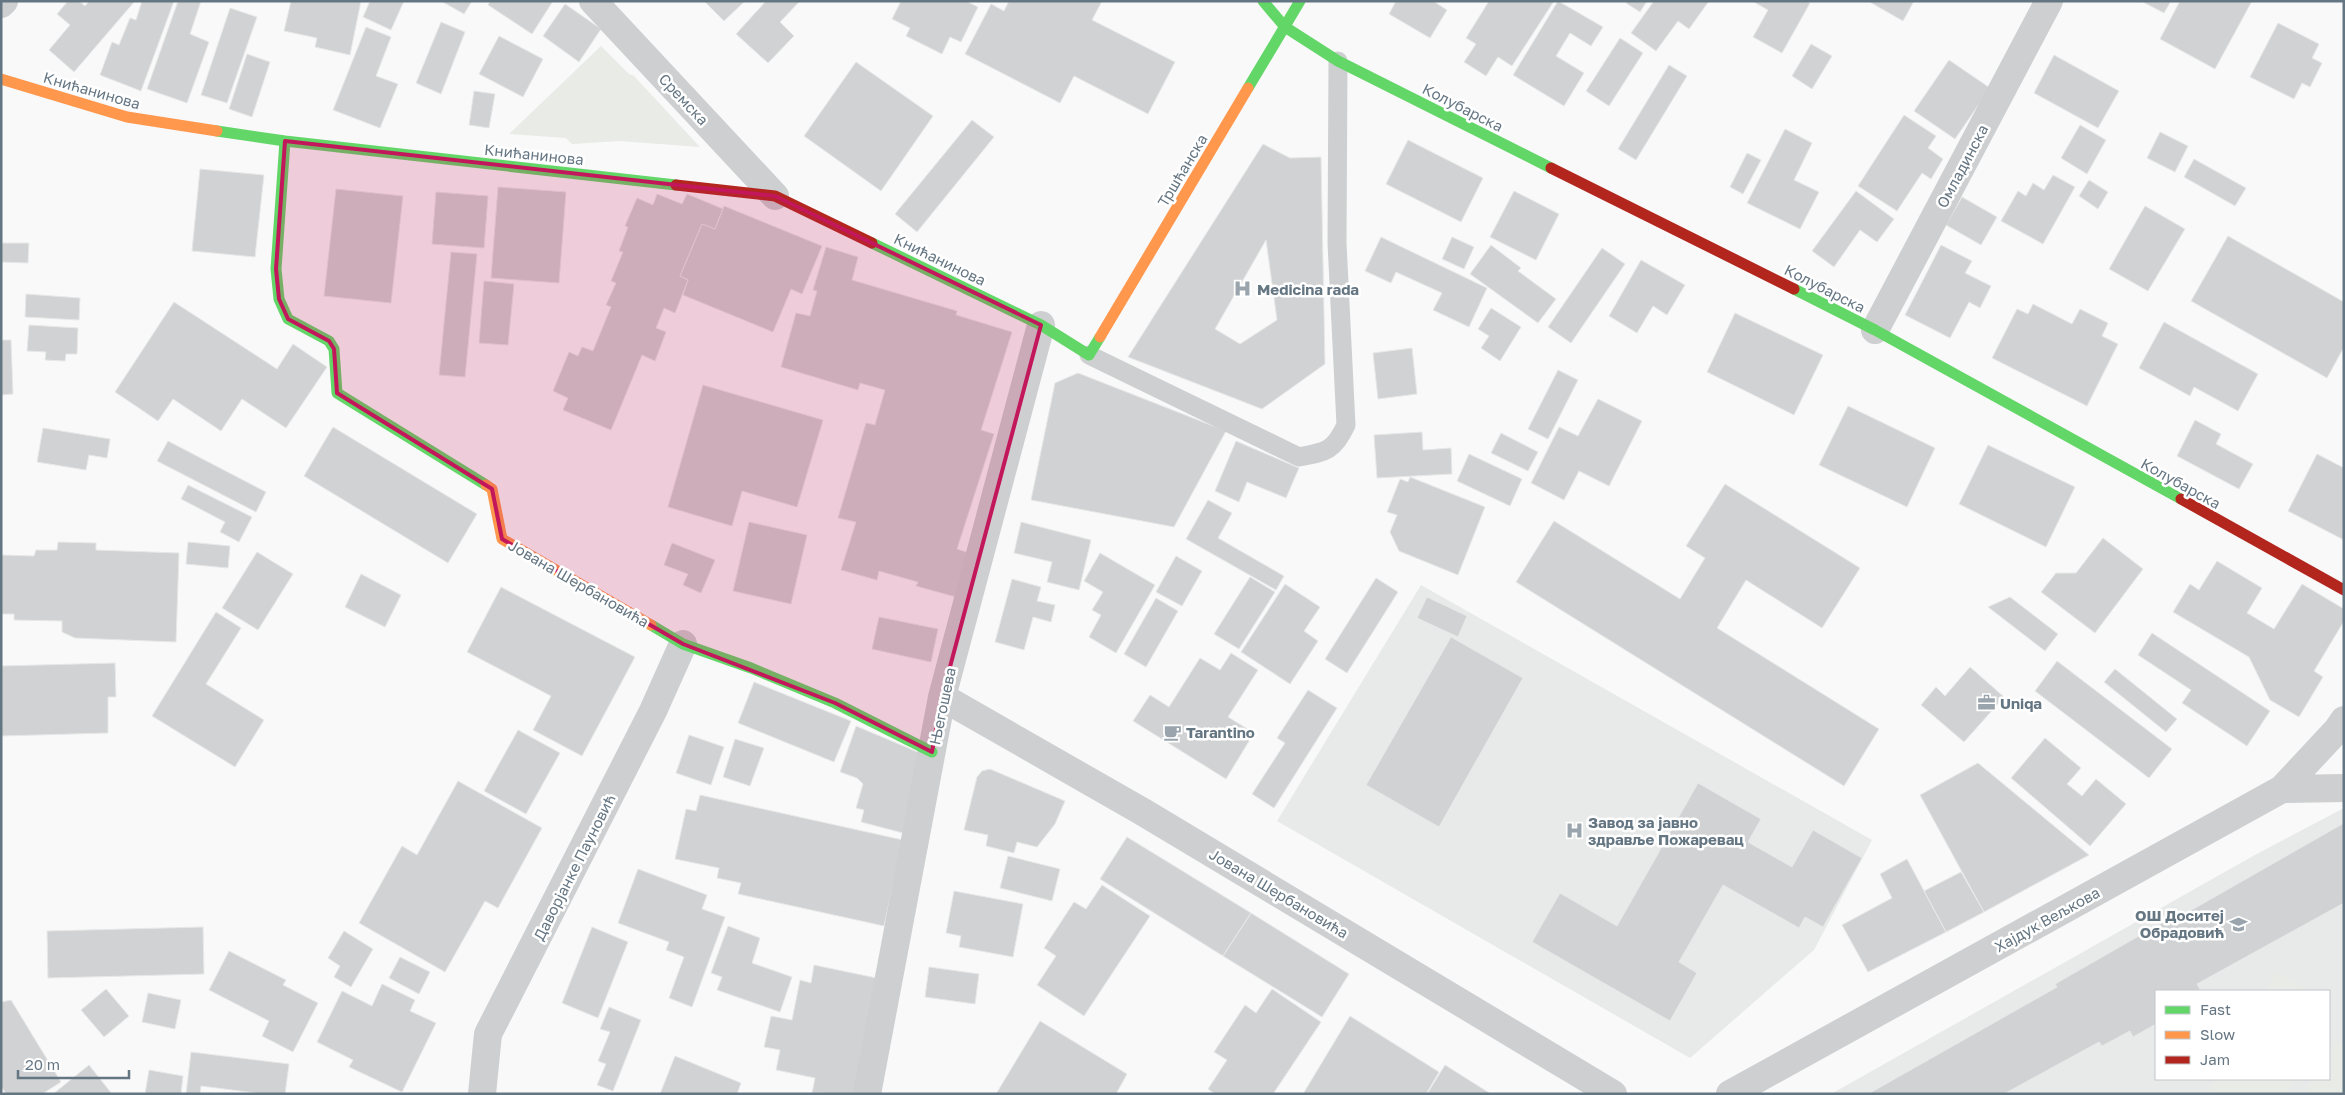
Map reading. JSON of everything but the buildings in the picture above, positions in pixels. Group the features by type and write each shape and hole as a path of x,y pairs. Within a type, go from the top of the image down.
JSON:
{"street":[{"path":"1,4 4,1"},
{"name":"Сремска","path":"593,1 775,196"},
{"name":"Колубарска","path":"1263,1 1285,28 1338,61 1875,330 2344,590"},
{"name":"Тршћанска","path":"1089,355 1300,1"},
{"name":"Омладинска","path":"1875,330 2049,1"},
{"name":"Книћанинова","path":"1,79 127,117 285,141 775,196 1041,325 1089,355"},
{"name":"Јована Шербановића","path":"285,141 276,269 279,299 288,319 329,341 334,349 337,394 492,489 502,539 683,644 751,668 835,703 882,725 932,752"},
{"name":"Његошева","path":"867,1094 942,697 1041,325"},
{"name":"Даворјанке Пауновић","path":"482,1094 488,1034 654,711 683,644"},
{"name":"Јована Шербановића","path":"942,697 1144,812 1613,1094"},
{"name":"Хајдук Вељкова","path":"1730,1094 2282,789 2344,720"},
{"path":"2282,789 2344,788"}],"lane":[{"path":"1089,355 1299,457 1326,452 1339,441 1346,425 1337,244 1338,61"}],"highlighted area":[{"path":"285,141 775,196 1041,325 942,697 932,752 835,703 683,644 502,539 492,489 337,393 334,349 329,341 288,319 279,299 276,269"}],"shaded area":[{"path":"601,46 629,74 634,76 700,147 619,141 572,144 566,138 509,134"},
{"name":"Завод за јавно здравље Пожаревац","path":"1421,585 1872,840 1814,950 1690,1058 1277,821"},
{"name":"ОШ Доситеј Обрадовић","path":"2344,808 2344,1094 1831,1094 2253,856"},
{"path":"2277,972 2308,990 2267,990"},
{"path":"2336,1041 2344,1046 2344,1094 2304,1094 2312,1080 2330,1080 2330,1050"},
{"path":"2214,1080 2295,1080 2287,1094 2206,1094"}],"traffic: fast":[{"path":"1263,1 1285,27 1338,61 1551,168"},
{"path":"1248,88 1300,1"},
{"path":"217,131 285,141 676,185"},
{"path":"285,141 276,269 279,299 288,319 329,341 334,349 337,393 486,485"},
{"path":"872,243 1041,325 1089,355 1100,337"},
{"path":"1794,289 1875,330 2181,499"},
{"path":"651,625 683,644 751,668 835,703 932,752"}],"traffic: slow":[{"path":"1,79 127,117 217,131"},
{"path":"1100,337 1248,88"},
{"path":"486,485 492,489 502,539 651,625"}],"traffic: jam":[{"path":"1551,168 1794,289"},
{"path":"676,185 775,196 872,243"},
{"path":"2181,499 2344,590"}],"place":[{"name":"Medicina rada","path":"1243,289"},
{"name":"Uniqa","path":"1986,703"},
{"name":"Tarantino","path":"1172,732"},
{"name":"Завод за јавно здравље Пожаревац","path":"1574,831"},
{"name":"ОШ Доситеј Обрадовић","path":"2238,924"}]}
